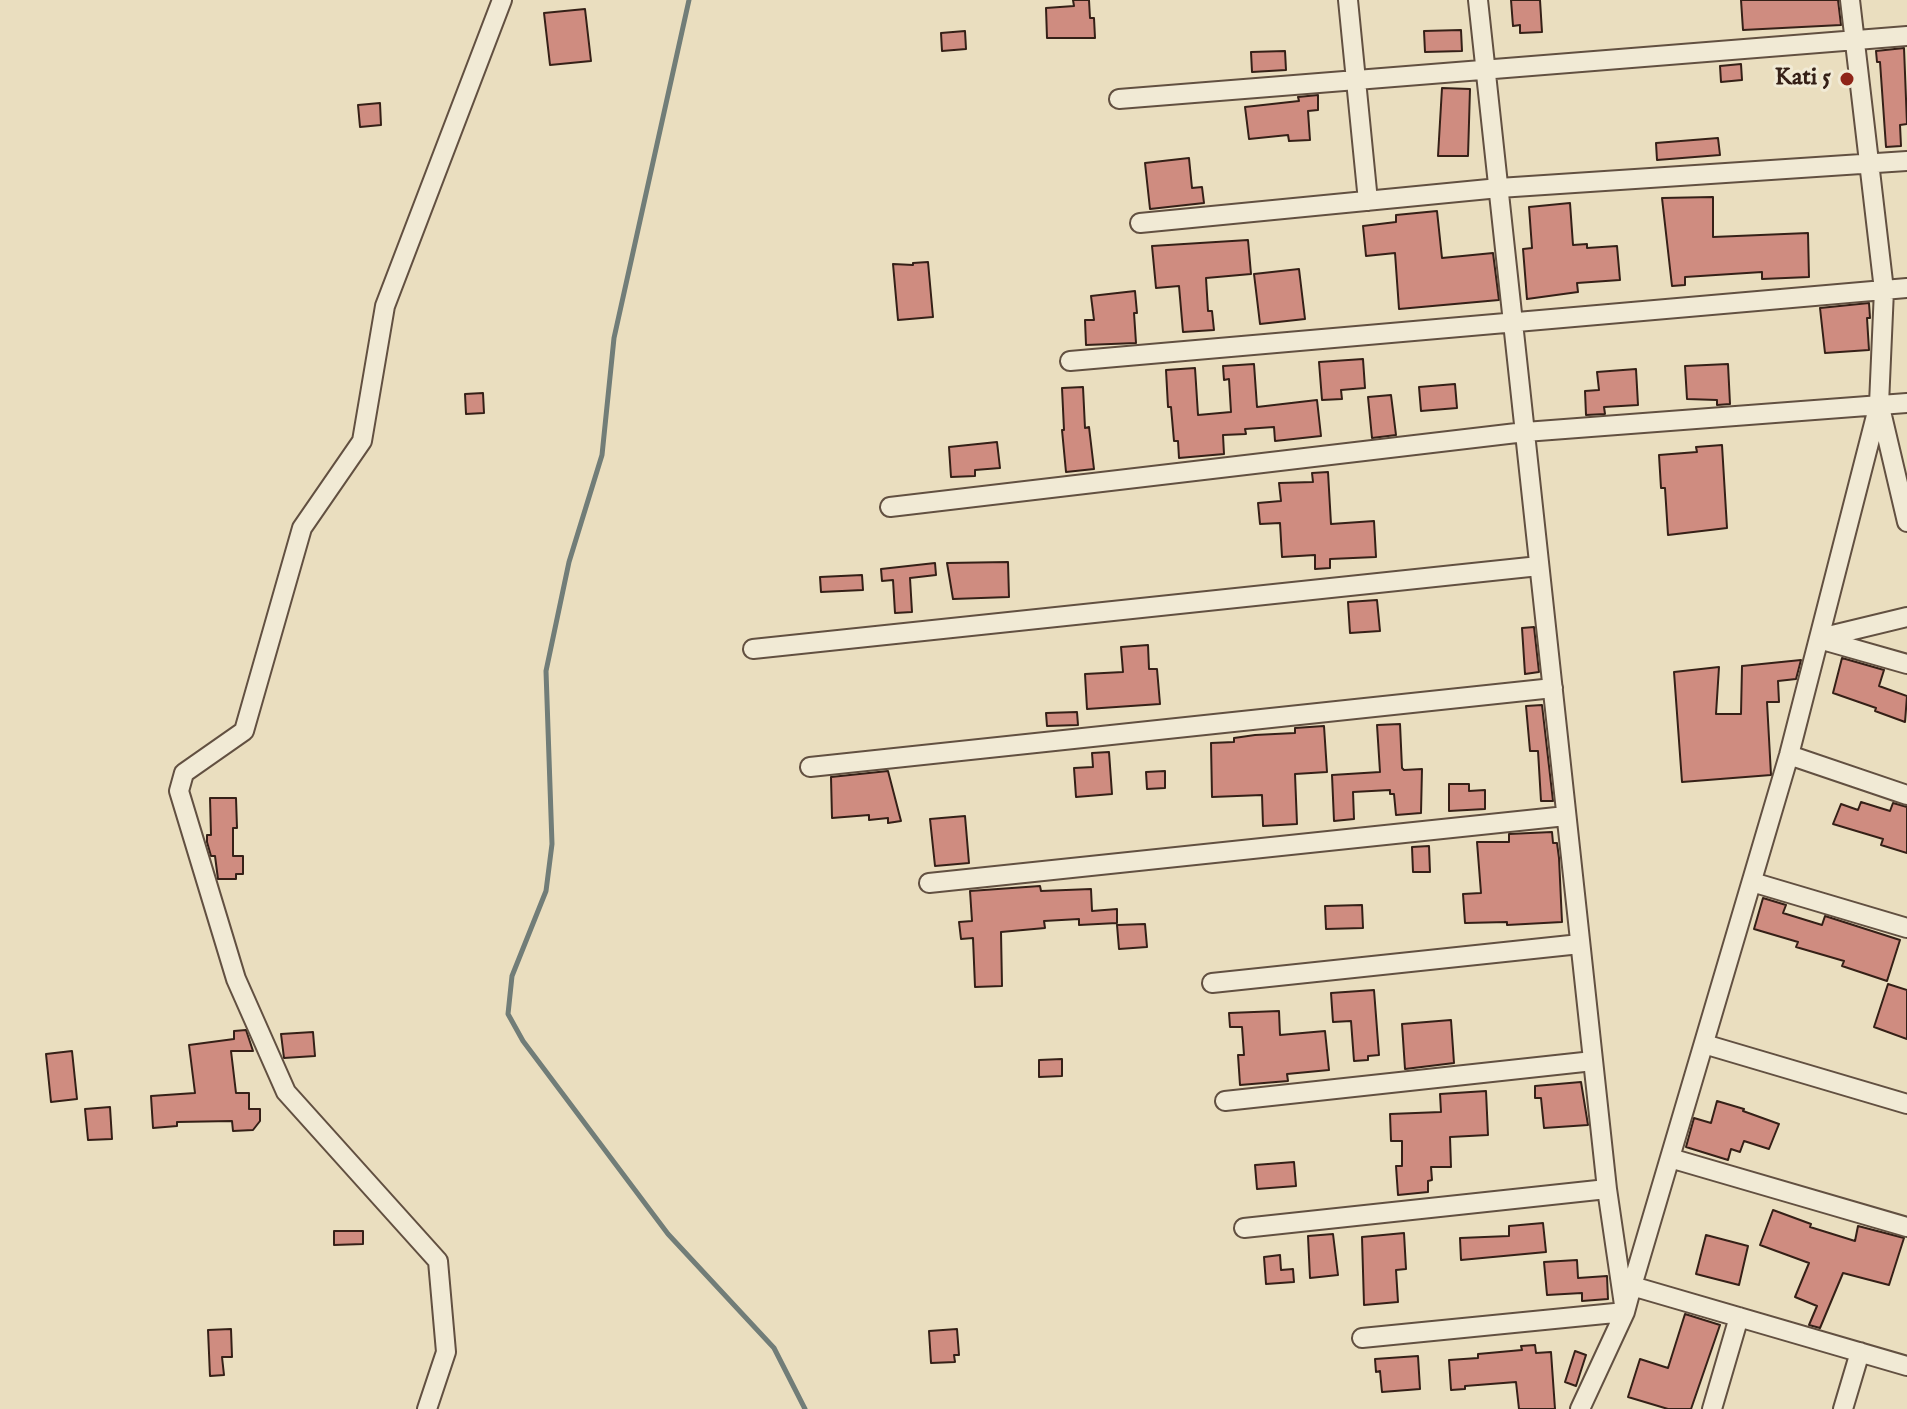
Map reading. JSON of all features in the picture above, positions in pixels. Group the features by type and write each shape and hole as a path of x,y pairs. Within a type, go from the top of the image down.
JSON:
{"street":[{"path":"427,1409 446,1352 438,1261 286,1092 236,979 179,791 184,773 244,731 302,528 362,441 385,306 502,0"},
{"path":"1348,0 1368,201"},
{"path":"1478,0 1607,1189 1625,1312"},
{"path":"1580,1409 1625,1312 1789,755 1879,404 1884,290 1850,0"},
{"path":"1119,99 1907,36"},
{"path":"1140,223 1499,188 1907,161"},
{"path":"1070,361 1907,288"},
{"path":"890,507 1525,432 1907,403"},
{"path":"1879,404 1907,412"},
{"path":"1879,404 1907,522"},
{"path":"753,649 1539,566"},
{"path":"1819,639 1907,617"},
{"path":"1819,639 1907,664"},
{"path":"810,767 1553,688"},
{"path":"1789,755 1907,795"},
{"path":"929,883 1566,816"},
{"path":"1752,882 1907,928"},
{"path":"1212,983 1580,944"},
{"path":"1704,1044 1907,1104"},
{"path":"1225,1101 1593,1061"},
{"path":"1670,1158 1907,1227"},
{"path":"1244,1228 1607,1189"},
{"path":"1632,1286 1907,1366"},
{"path":"1362,1338 1625,1312"},
{"path":"1712,1409 1739,1317"},
{"path":"1843,1409 1860,1352"}],"building":[{"path":"1073,0 1089,0 1095,38 1047,38 1046,8 1074,6"},
{"path":"1511,0 1540,0 1542,32 1520,33 1520,25 1513,26"},
{"path":"1741,0 1838,0 1841,25 1743,30"},
{"path":"585,9 591,61 550,65 544,13"},
{"path":"1461,30 1462,51 1425,52 1424,31"},
{"path":"965,31 966,49 942,51 941,33"},
{"path":"1904,48 1907,124 1900,125 1901,146 1886,147 1880,62 1877,62 1876,51"},
{"path":"1285,51 1286,70 1252,72 1251,52"},
{"path":"1741,64 1742,80 1721,82 1720,66"},
{"path":"1442,88 1470,89 1468,156 1438,156"},
{"path":"1318,95 1318,110 1308,111 1310,140 1289,141 1288,135 1249,139 1245,107 1299,101 1298,97"},
{"path":"380,103 381,125 360,127 358,105"},
{"path":"1718,138 1720,155 1657,160 1656,143"},
{"path":"1189,158 1192,188 1202,187 1204,203 1150,209 1145,163"},
{"path":"1713,197 1713,237 1808,233 1809,277 1762,279 1762,272 1685,277 1685,285 1672,286 1662,198"},
{"path":"1570,203 1573,245 1587,244 1587,248 1617,246 1620,280 1577,283 1578,292 1527,299 1523,249 1532,248 1529,207"},
{"path":"1437,211 1442,258 1493,253 1499,300 1399,309 1395,253 1366,256 1363,226 1396,222 1396,215"},
{"path":"1248,240 1251,274 1206,278 1208,311 1212,311 1214,330 1183,332 1179,286 1156,288 1152,246"},
{"path":"928,262 933,317 898,320 893,264"},
{"path":"1299,269 1305,319 1260,324 1254,274"},
{"path":"1135,291 1136,343 1086,345 1085,320 1094,320 1091,296"},
{"path":"1869,303 1869,350 1825,353 1820,308"},
{"path":"1363,359 1365,388 1341,390 1342,399 1322,400 1319,362"},
{"path":"1254,364 1257,407 1317,400 1321,436 1275,441 1274,427 1245,429 1246,434 1223,435 1224,454 1179,458 1171,407 1168,407 1166,370 1195,368 1198,415 1231,412 1229,379 1224,380 1223,366"},
{"path":"1728,364 1730,404 1717,405 1717,400 1687,399 1685,366"},
{"path":"1636,369 1638,405 1604,407 1605,414 1586,415 1585,391 1599,390 1597,372"},
{"path":"1455,384 1457,408 1421,411 1419,387"},
{"path":"1083,387 1085,428 1089,427 1094,469 1066,472 1062,388"},
{"path":"483,393 484,413 466,414 465,394"},
{"path":"1391,395 1396,435 1372,438 1368,397"},
{"path":"997,442 1000,468 975,470 975,476 951,477 949,447"},
{"path":"1722,445 1727,528 1668,535 1659,455 1697,452 1696,447"},
{"path":"1328,472 1331,524 1374,521 1376,557 1330,559 1330,568 1315,569 1315,555 1282,557 1280,523 1260,524 1258,503 1281,501 1279,483 1313,482 1312,473"},
{"path":"1008,562 1009,597 953,599 947,563"},
{"path":"935,563 936,575 910,578 912,612 895,613 893,580 882,581 881,569"},
{"path":"862,575 863,590 821,592 820,577"},
{"path":"1377,600 1380,631 1350,633 1348,602"},
{"path":"1534,627 1539,672 1525,674 1522,628"},
{"path":"1148,645 1149,669 1157,669 1160,704 1087,709 1085,674 1123,672 1121,647"},
{"path":"1842,658 1884,670 1879,686 1907,696 1905,722 1833,693"},
{"path":"1801,660 1796,679 1778,681 1779,702 1767,702 1771,775 1682,782 1674,672 1719,667 1716,714 1741,714 1742,666"},
{"path":"1542,705 1553,801 1541,801 1538,751 1530,751 1526,706"},
{"path":"1077,712 1078,725 1047,726 1046,713"},
{"path":"1400,724 1402,768 1422,769 1421,813 1396,815 1394,794 1390,794 1390,790 1353,792 1354,819 1334,821 1332,775 1380,772 1377,725"},
{"path":"1324,726 1327,772 1295,774 1297,824 1263,826 1262,795 1212,797 1211,743 1234,742 1234,738 1255,735 1295,733 1295,728"},
{"path":"1109,752 1112,794 1076,797 1074,768 1093,767 1092,753"},
{"path":"888,771 901,821 888,823 888,818 869,820 869,815 832,818 831,777"},
{"path":"1165,771 1165,788 1147,789 1146,772"},
{"path":"1449,784 1469,784 1469,791 1485,790 1485,809 1449,811"},
{"path":"210,798 236,798 237,828 233,828 233,856 243,856 243,874 236,874 236,879 218,879 215,856 211,856 207,842 207,835 211,835"},
{"path":"1861,802 1890,811 1893,803 1907,807 1907,853 1881,845 1883,839 1833,824 1841,804 1858,810"},
{"path":"965,816 969,863 935,866 930,819"},
{"path":"1552,832 1559,858 1562,922 1507,925 1507,922 1465,923 1463,894 1481,893 1477,842 1509,842 1509,834"},
{"path":"1429,846 1430,872 1413,872 1412,847"},
{"path":"1040,886 1041,891 1091,889 1092,911 1117,909 1117,923 1079,925 1079,919 1044,921 1045,928 1001,932 1002,986 975,987 973,938 961,939 959,922 972,921 970,891"},
{"path":"1763,898 1786,905 1783,913 1822,925 1825,916 1900,940 1887,981 1842,966 1844,961 1796,947 1798,942 1754,929"},
{"path":"1362,905 1363,928 1326,929 1325,906"},
{"path":"1145,924 1147,947 1119,949 1117,925"},
{"path":"1888,984 1907,990 1907,1039 1874,1027"},
{"path":"1374,990 1379,1055 1354,1061 1351,1021 1333,1022 1331,993"},
{"path":"1279,1011 1280,1035 1325,1031 1329,1070 1287,1074 1288,1081 1240,1085 1238,1055 1244,1055 1242,1027 1230,1027 1229,1013"},
{"path":"1451,1020 1454,1063 1405,1069 1402,1024"},
{"path":"246,1030 253,1051 231,1051 236,1093 249,1093 249,1109 260,1109 260,1121 253,1130 233,1131 232,1121 177,1122 177,1126 153,1128 151,1096 195,1093 189,1045 234,1039 234,1031"},
{"path":"313,1032 315,1056 284,1058 281,1034"},
{"path":"72,1051 77,1099 51,1102 46,1054"},
{"path":"1062,1059 1062,1076 1039,1077 1039,1060"},
{"path":"1581,1082 1588,1125 1544,1128 1541,1098 1535,1098 1535,1086"},
{"path":"1486,1091 1488,1135 1450,1137 1451,1167 1431,1167 1432,1180 1428,1181 1428,1192 1398,1195 1396,1166 1402,1166 1402,1141 1391,1141 1390,1114 1441,1112 1440,1094"},
{"path":"1717,1101 1779,1124 1769,1149 1744,1141 1740,1152 1731,1149 1728,1160 1686,1147 1694,1118 1711,1123"},
{"path":"110,1107 112,1139 88,1140 85,1109"},
{"path":"1294,1162 1296,1186 1257,1189 1255,1165"},
{"path":"1773,1210 1811,1224 1810,1227 1855,1241 1858,1226 1904,1238 1889,1285 1843,1273 1820,1328 1809,1325 1817,1306 1795,1297 1809,1263 1760,1245"},
{"path":"1543,1223 1546,1252 1461,1260 1460,1238 1509,1236 1509,1226"},
{"path":"334,1231 363,1231 363,1244 334,1245"},
{"path":"1404,1233 1406,1269 1396,1270 1398,1302 1364,1305 1362,1237"},
{"path":"1333,1234 1338,1275 1310,1278 1308,1236"},
{"path":"1706,1235 1748,1246 1739,1285 1696,1274"},
{"path":"1280,1255 1281,1270 1293,1269 1294,1282 1266,1284 1264,1257"},
{"path":"1577,1260 1578,1278 1607,1276 1608,1299 1582,1301 1582,1293 1547,1295 1544,1262"},
{"path":"1685,1314 1720,1325 1691,1409 1668,1409 1628,1397 1640,1359 1668,1368"},
{"path":"231,1329 232,1357 222,1357 224,1375 210,1376 208,1330"},
{"path":"957,1329 959,1355 954,1355 955,1362 931,1363 929,1331"},
{"path":"1535,1345 1536,1353 1551,1352 1555,1409 1519,1409 1516,1382 1451,1390 1449,1360 1478,1358 1478,1354 1522,1350 1521,1346"},
{"path":"1575,1351 1586,1355 1576,1386 1565,1382"},
{"path":"1418,1356 1420,1389 1382,1392 1380,1371 1376,1372 1375,1359"}],"waterway":[{"path":"689,0 614,338 602,455 569,562 546,671 552,844 546,891 512,976 508,1014 523,1041 668,1234 774,1348 805,1409"}],"place":[{"name":"Kati 5","path":"1847,79"}]}
